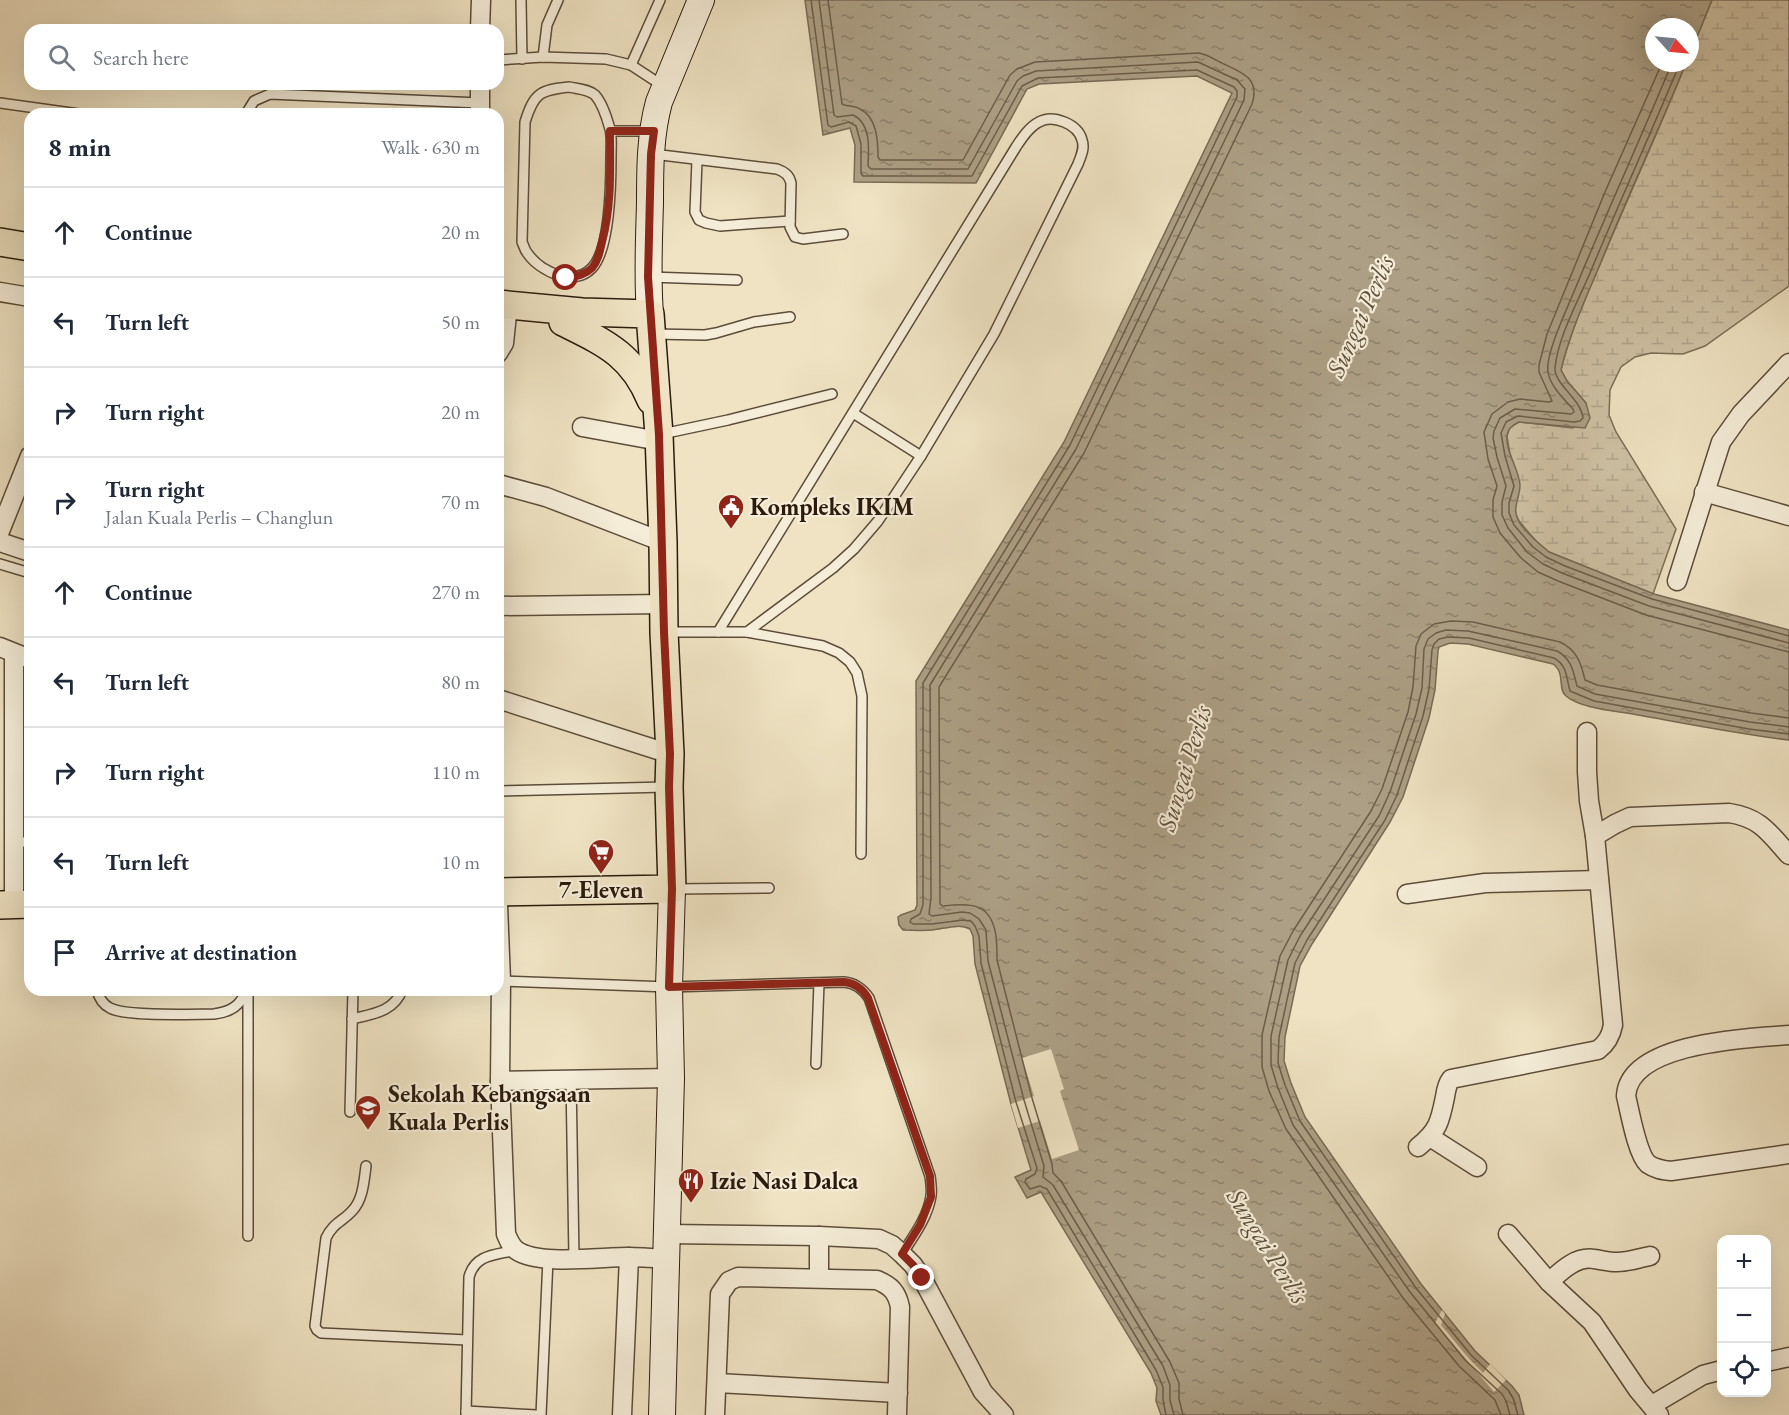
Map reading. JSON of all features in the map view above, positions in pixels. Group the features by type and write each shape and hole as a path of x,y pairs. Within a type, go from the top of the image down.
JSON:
{"main road":[{"path":"662,1415 671,1078 669,987 672,889 663,542 648,277 652,143 655,117 701,0"},
{"path":"0,242 24,246"},
{"path":"504,312 582,312 650,325"},
{"path":"504,312 563,322 650,325"},
{"path":"563,322 596,339 623,358 643,381 658,431"},
{"path":"504,892 672,889"}],"street":[{"path":"480,24 481,0"},
{"path":"480,90 480,108"},
{"path":"0,292 24,296"},
{"path":"1677,580 1721,442 1730,427 1789,363"},
{"path":"582,427 658,431"},
{"path":"0,531 24,471"},
{"path":"504,486 546,497 663,542"},
{"path":"1704,492 1789,516"},
{"path":"0,542 24,550"},
{"path":"504,606 664,604"},
{"path":"15,653 15,904"},
{"path":"504,701 670,754"},
{"path":"1478,1167 1424,1142 1438,1125 1447,1086 1454,1077 1598,1050 1611,1036 1613,1025 1595,836 1587,780 1587,732"},
{"path":"1595,836 1630,817 1730,813 1740,814 1760,823 1789,855"},
{"path":"1407,894 1485,883 1599,880"},
{"path":"501,996 500,1081 507,1234 516,1250 548,1259 629,1257 667,1246 819,1236 879,1239 892,1245 913,1265 982,1392 1004,1415"},
{"path":"1789,1035 1712,1042 1674,1051 1648,1064 1633,1075 1626,1096 1641,1153 1650,1165 1657,1169 1671,1171 1789,1154"},
{"path":"500,1081 671,1078"},
{"path":"1508,1234 1549,1282 1592,1322 1638,1390 1655,1410 1703,1375 1717,1371"},
{"path":"819,1236 819,1278"},
{"path":"1549,1282 1564,1268 1583,1259 1591,1258 1614,1263 1650,1256"},
{"path":"622,1415 629,1257"},
{"path":"715,1415 720,1294 724,1285 738,1277 877,1280 893,1288 898,1296 900,1307 897,1415"},
{"path":"1771,1361 1789,1357"},
{"path":"717,1383 898,1393"}],"lane":[{"path":"521,0 522,60"},
{"path":"543,57 547,25 558,0"},
{"path":"631,65 660,0"},
{"path":"504,60 543,57 606,60 631,65 665,87"},
{"path":"569,87 586,90 595,95 604,110 610,131 610,199 599,255 592,268 581,275 566,278 554,274 542,268 528,255 522,242 525,122 531,104 539,95 550,89 569,87"},
{"path":"250,108 254,101 270,94 480,108"},
{"path":"0,103 36,108"},
{"path":"718,632 1016,147 1037,122 1047,118 1056,118 1077,130 1082,138 1083,146 1078,164 994,334 921,456 878,521 854,549 833,568 747,632"},
{"path":"610,131 652,143 697,160 777,169 784,172 791,183 790,221 795,237 803,239 843,234"},
{"path":"697,160 695,212 699,220 720,225 790,221"},
{"path":"648,277 737,280"},
{"path":"650,325 705,334 754,322 790,317"},
{"path":"658,431 728,420 832,394"},
{"path":"853,413 921,456"},
{"path":"0,564 24,571"},
{"path":"664,632 747,632 823,646 840,653 850,662 857,673 862,696 861,854"},
{"path":"504,791 669,787"},
{"path":"672,889 769,888"},
{"path":"504,981 669,987 851,983 859,987 868,998 930,1176 931,1197 920,1225 902,1254"},
{"path":"816,1064 819,983"},
{"path":"99,996 100,1000 114,1010 135,1013 214,1014 234,1009 244,996"},
{"path":"247,996 248,1236"},
{"path":"350,1112 353,996"},
{"path":"352,1019 385,1011 399,996"},
{"path":"571,1079 574,1258"},
{"path":"366,1166 363,1190 358,1204 352,1212 331,1228 326,1238 315,1326 317,1330 321,1333 467,1340"},
{"path":"516,1250 480,1259 471,1269 466,1413 536,1415"},
{"path":"541,1415 548,1259"}],"green space":[{"path":"1712,0 1789,0 1789,286 1705,346 1683,354 1651,353 1635,357 1621,367 1610,390 1609,415 1616,432 1676,529 1653,594 1549,552 1537,542 1519,521 1515,512 1518,477 1507,436 1510,427 1519,422 1573,428 1586,403 1567,381 1561,370 1569,342 1682,72 1699,72 1699,32"}],"water":[{"name":"Sungai Perlis","path":"805,0 1712,0 1699,32 1699,18 1645,18 1645,72 1682,72 1584,302 1561,370 1567,381 1586,403 1590,418 1585,428 1519,422 1508,430 1507,441 1520,485 1516,508 1517,517 1529,534 1549,552 1654,594 1789,630 1789,740 1590,707 1563,693 1559,672 1553,664 1468,644 1450,643 1439,647 1435,690 1429,718 1403,797 1390,822 1300,966 1285,1037 1284,1061 1305,1117 1421,1284 1475,1351 1519,1395 1524,1415 1161,1415 1156,1401 1157,1388 1151,1373 1041,1192 1027,1198 1015,1177 1031,1170 1011,1104 975,964 973,936 970,929 956,926 928,930 903,930 899,925 898,917 915,910 917,905 916,681 1064,442 1232,93 1197,76 1039,84 1027,89 976,183 854,182 855,145 850,128 823,135"}],"pier":[{"path":"1051,1049 1064,1089 1060,1091 1079,1150 1052,1159 1040,1121 1018,1128 1011,1104 1034,1096 1022,1058"},
{"path":"1442,1310 1445,1314 1441,1325 1466,1355 1483,1373 1490,1364 1506,1380 1494,1392 1435,1323"}],"place":[{"name":"Kompleks IKIM","path":"731,530"},
{"name":"7-Eleven","path":"601,875"},
{"name":"Sekolah Kebangsaan Kuala Perlis","path":"368,1131"},
{"name":"Izie Nasi Dalca","path":"691,1204"}],"route":[{"path":"566,278 581,275 592,268 599,255 610,199 610,131 654,131 651,154 648,277 650,334 659,435 670,754 672,889 669,987 844,982 851,983 864,991 930,1176 931,1197 926,1212 902,1254 922,1278"}]}
